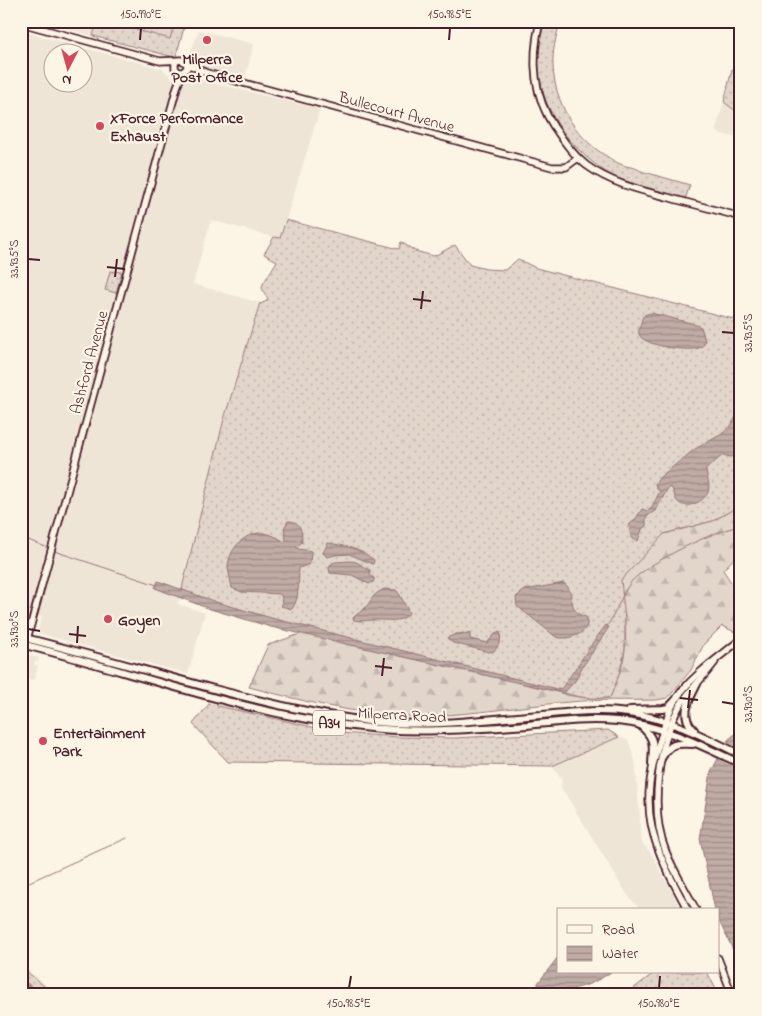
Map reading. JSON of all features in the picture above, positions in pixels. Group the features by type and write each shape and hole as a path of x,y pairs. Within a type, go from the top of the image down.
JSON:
{"highway":[{"name":"Milperra Road","path":"24,641 280,706 342,718 388,722 437,723 581,711 606,711 628,713 669,722"},
{"name":"Milperra Road","path":"24,641 172,686 332,724 426,731 463,730 586,720 618,721 666,731"},
{"path":"697,684 688,703 686,718 692,728 703,736"},
{"path":"606,711 663,709 668,708 675,701"},
{"name":"A34","path":"669,722 741,755"},
{"path":"640,725 653,739 652,764"},
{"name":"A34","path":"666,731 713,750 741,764"},
{"path":"662,757 669,747 675,744 697,744"}],"main road":[{"path":"540,21 534,60 539,95 550,121 568,148 578,158 598,172 621,184 741,217"},
{"path":"21,23 160,61 175,70 184,72 187,64 184,60 160,61"},
{"path":"175,70 175,62 178,60"},
{"name":"Bullecourt Avenue","path":"187,64 207,73 552,167 566,167 578,158"},
{"name":"Ashford Avenue","path":"175,70 177,87"},
{"name":"Bullecourt Avenue","path":"184,72 207,73"},
{"name":"Ashford Avenue","path":"24,641 50,557 177,87 184,72"},
{"path":"687,908 662,861 651,827 648,798 652,764 666,731 675,701 695,677 741,639"},
{"path":"669,722 683,701 716,660"},
{"path":"666,731 657,789 657,806 662,842 695,908"},
{"path":"720,963 731,992"},
{"path":"720,973 731,992"}],"shaded area":[{"path":"38,21 97,21 93,36"},
{"path":"199,30 254,44 245,78 190,63 191,51"},
{"path":"21,31 62,42 42,42 42,92 92,92 92,50 163,69 172,78 186,81 193,78 320,109 280,239 211,220 193,284 260,303 224,419 178,604 205,613 188,674 37,633 42,617 21,610"},
{"path":"724,102 741,115 737,123 741,124 741,139 715,132"},
{"path":"21,653 39,658 38,662 35,662 34,665 38,666 34,680 21,678"},
{"path":"619,737 628,740 635,760 642,843 651,853 679,905 671,908 639,908 628,896 561,787 562,780 552,766"},
{"path":"21,964 57,995 21,995"}],"green space":[{"path":"97,21 186,21 176,56 174,57 93,36"},
{"path":"105,21 175,21 170,39"},
{"path":"552,21 560,22 553,56 555,80 562,105 575,127 593,146 618,163 690,185 686,197 668,195 611,175 588,159 560,127 549,108 542,89 538,68 539,47 544,25"},
{"path":"732,69 741,72 741,115 724,102"},
{"path":"286,220 399,249 401,242 415,251 434,256 455,245 470,265 486,269 505,270 518,259 536,268 741,321 741,505 713,521 664,534 625,620 625,650 617,682 610,698 574,696 236,611 182,594 224,419 260,303 268,300 262,288 277,261 264,254 274,237 280,238"},
{"path":"110,271 122,272 116,293 105,290"},
{"path":"741,505 741,551 723,570 735,588 741,590 741,629 737,633 722,626 704,644 691,670 668,698 656,700 580,701 464,714 406,716 338,708 249,687 268,645 312,630 573,696 592,699 610,698 621,669 625,650 621,580 664,534 713,521"},
{"path":"209,704 339,733 454,738 608,730 619,737 552,766 228,762 193,724"},
{"path":"21,967 55,995 40,995 21,979"},
{"path":"652,974 708,974 719,995 625,995"}],"water":[{"path":"651,313 701,327 705,340 703,345 696,349 678,349 658,345 642,338 639,334 639,328 642,319 645,315"},
{"path":"741,407 741,452 731,457 723,455 706,469 709,486 706,496 694,504 680,504 671,487 668,488 656,510 646,517 646,526 642,529 638,541 631,538 629,525 635,520 642,509 647,511 651,509 660,491 655,484 660,477 695,449 722,434 731,426"},
{"path":"288,521 296,523 300,527 302,542 296,547 311,551 310,564 299,568 297,595 292,609 281,606 282,598 280,594 242,592 232,588 228,568 231,555 238,543 256,533 275,536 285,542 284,528"},
{"path":"328,543 357,550 374,560 373,564 349,554 327,557 323,553"},
{"path":"351,561 358,563 370,570 370,575 374,578 374,581 369,584 352,575 330,573 330,565 335,562"},
{"path":"158,581 216,602 275,619 557,689 562,688 606,625 609,627 575,681 564,693 271,627 207,608 155,588"},
{"path":"564,583 570,592 573,606 576,611 586,617 587,623 583,631 573,637 561,638 556,637 517,606 516,597 525,590"},
{"path":"384,589 396,590 409,613 398,620 354,620 353,618 364,609 375,595"},
{"path":"500,632 499,644 494,651 489,652 453,643 447,638 456,634 470,633 470,639 487,643 495,634"},
{"path":"741,729 741,966 720,923 720,908 715,908 700,839 711,772 728,740"},
{"path":"557,958 557,974 608,974 585,986 576,988 548,989 538,987 538,983"}],"pier":[{"path":"725,741 741,749 741,770 716,758"}],"waterway":[{"path":"607,626 631,582 639,574 699,540 730,528 741,526"},
{"path":"21,537 48,548"},
{"path":"54,551 157,585"},
{"path":"27,883 127,838"}],"taxiway":[{"path":"21,985 32,995"}],"place":[{"name":"Milperra Post Office","path":"207,40"},
{"name":"XForce Performance Exhaust","path":"100,126"},
{"name":"Goyen","path":"108,619"},
{"name":"Entertainment Park","path":"43,741"}]}
